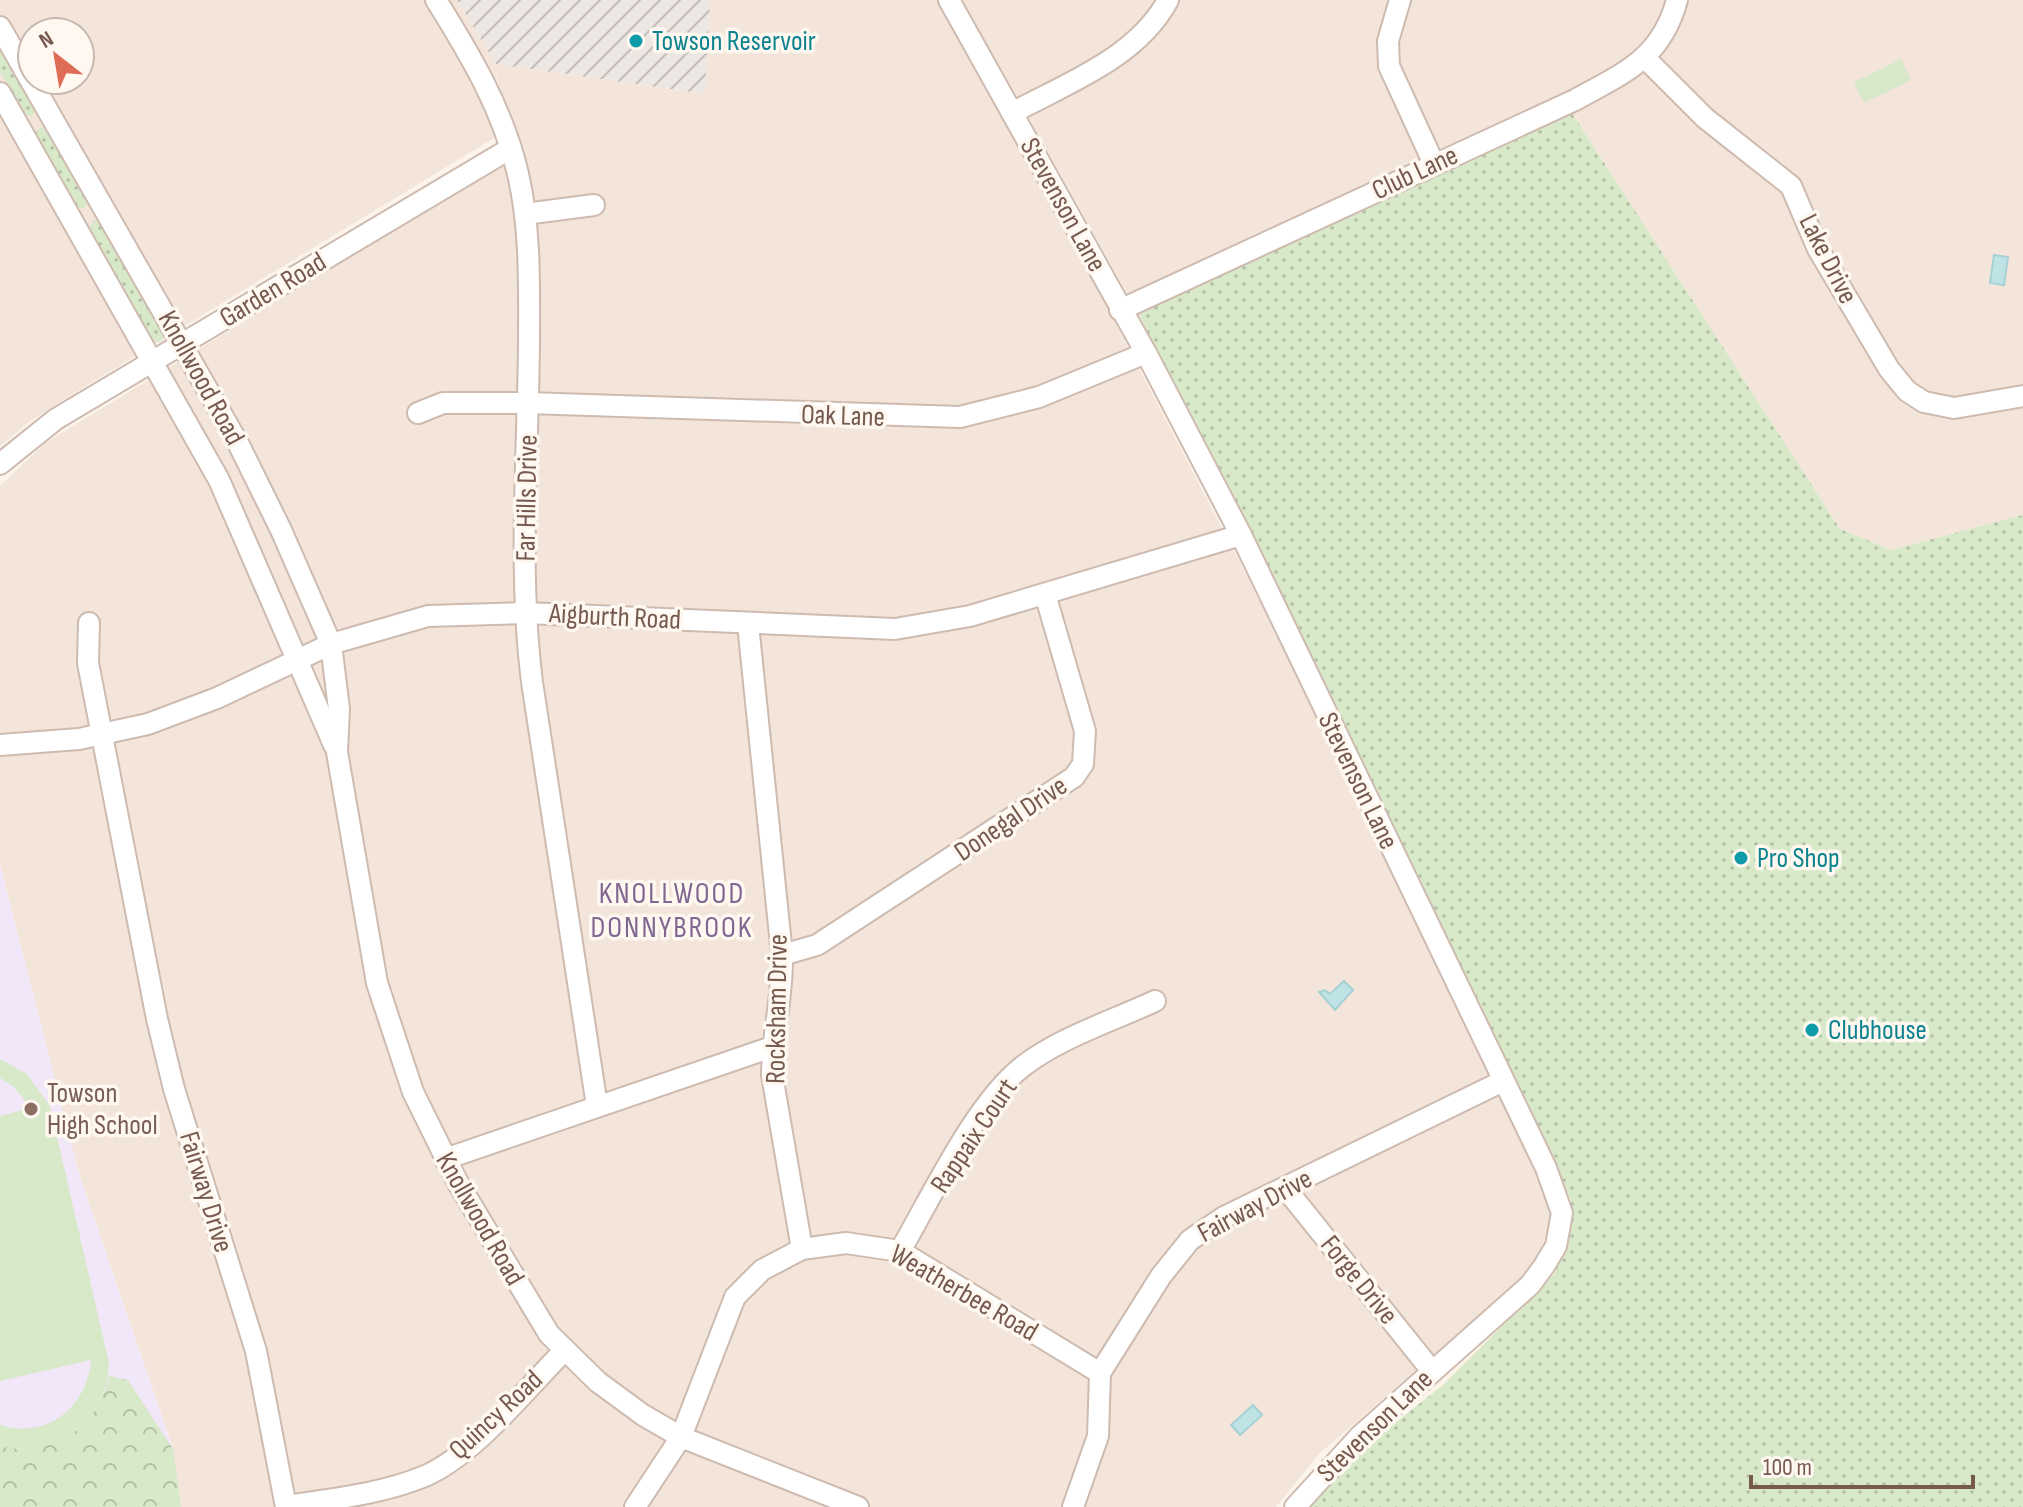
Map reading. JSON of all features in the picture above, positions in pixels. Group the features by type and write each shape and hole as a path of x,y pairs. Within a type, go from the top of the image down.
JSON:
{"street":[{"name":"Far Hills Drive","path":"436,0 484,79 511,148 525,214 529,269 525,613 532,682 597,1106"},
{"name":"Stevenson Lane","path":"949,0 1146,353 1241,535 1557,1192 1562,1213 1556,1246 1530,1285 1339,1456 1295,1507"},
{"path":"1012,113 1122,52 1152,25 1168,0"},
{"path":"1400,0 1388,41 1389,66 1434,164"},
{"name":"Club Lane","path":"1120,310 1575,100 1646,59 1655,49 1677,0"},
{"name":"Knollwood Road","path":"0,27 259,484 331,644 339,709 337,752"},
{"name":"Lake Drive","path":"1646,59 1705,118 1791,186 1818,249 1889,369 1907,391 1924,402 1954,408 2023,396"},
{"name":"Knollwood Road","path":"0,93 219,480 299,659 337,752 377,983 413,1092 445,1159 537,1318 564,1351 631,1407 681,1437 858,1507"},
{"name":"Garden Road","path":"0,464 56,419 511,148"},
{"path":"525,214 594,205"},
{"name":"Oak Lane","path":"418,413 443,403 528,403 960,417 1039,397 1146,353"},
{"name":"Aigburth Road","path":"0,745 50,743 102,735 182,712 331,644 428,616 525,613 895,629 970,616 1241,535"},
{"name":"Donegal Drive","path":"782,955 817,945 1074,777 1083,764 1085,731 1045,594"},
{"name":"Fairway Drive","path":"89,623 88,663 157,1019 187,1131 256,1351 286,1506"},
{"name":"Rocksham Drive","path":"748,624 782,955 783,989 772,1047 774,1089 802,1249"},
{"name":"Rappaix Court","path":"900,1251 970,1132 1012,1075 1042,1054 1155,1001"},
{"path":"445,1159 772,1047"},
{"name":"Fairway Drive","path":"1073,1507 1098,1436 1100,1373 1147,1296 1190,1240 1211,1224 1503,1081"},
{"name":"Forge Drive","path":"1286,1189 1432,1371"},
{"name":"Weatherbee Road","path":"635,1507 681,1437 735,1297 762,1270 802,1249 846,1243 900,1251 1100,1373"},
{"name":"Quincy Road","path":"286,1506 392,1487 428,1475 467,1448 564,1351"}],"shaded area":[{"path":"0,0 457,0 496,64 704,94 710,0 937,0 1077,249 1253,588 1542,1178 1552,1224 1529,1272 1319,1454 1276,1507 0,1507 173,1448 80,1177 0,865 0,486 45,443 512,158 496,73 499,135 29,422 0,446"},
{"name":"Towson Reservoir","path":"457,0 710,0 705,94 496,64"},
{"path":"962,0 2023,0 2023,515 1891,550 1840,529 1570,110 1139,314"},
{"name":"Towson High School","path":"0,865 80,1177 173,1449 0,1475"}],"green space":[{"path":"0,48 16,77 16,96 26,96 35,112 31,116 24,114 0,71"},
{"path":"1901,59 1911,80 1864,103 1854,82"},
{"path":"1570,110 1840,529 1891,550 2023,515 2023,1507 1306,1507 1316,1493 1372,1441 1443,1385 1554,1274 1568,1244 1571,1200 1139,314"},
{"path":"40,127 46,129 88,202 85,208 77,208 35,135"},
{"path":"94,220 100,222 164,335 161,342 153,341 89,228"},
{"path":"0,1059 27,1074 50,1106 109,1363 106,1384 89,1418 59,1441 21,1449 0,1446 0,1425 33,1428 62,1416 82,1392 91,1360 0,1381 0,1116 31,1108 14,1087 0,1078"},
{"path":"109,1376 128,1380 173,1449 181,1507 0,1507 0,1446 19,1449 38,1447 70,1435 94,1410"}],"water":[{"path":"1994,255 2008,257 2004,285 1990,283"},
{"path":"1344,981 1353,990 1335,1010 1319,992 1325,990 1330,994"},
{"path":"1253,1405 1262,1415 1240,1435 1231,1425"}],"place":[{"name":"Towson Reservoir","path":"636,41"},
{"name":"Pro Shop","path":"1741,858"},
{"name":"Clubhouse","path":"1812,1030"},
{"name":"Towson High School","path":"31,1109"}],"district":[{"name":"KNOLLWOOD DONNYBROOK","path":"672,911"}]}
